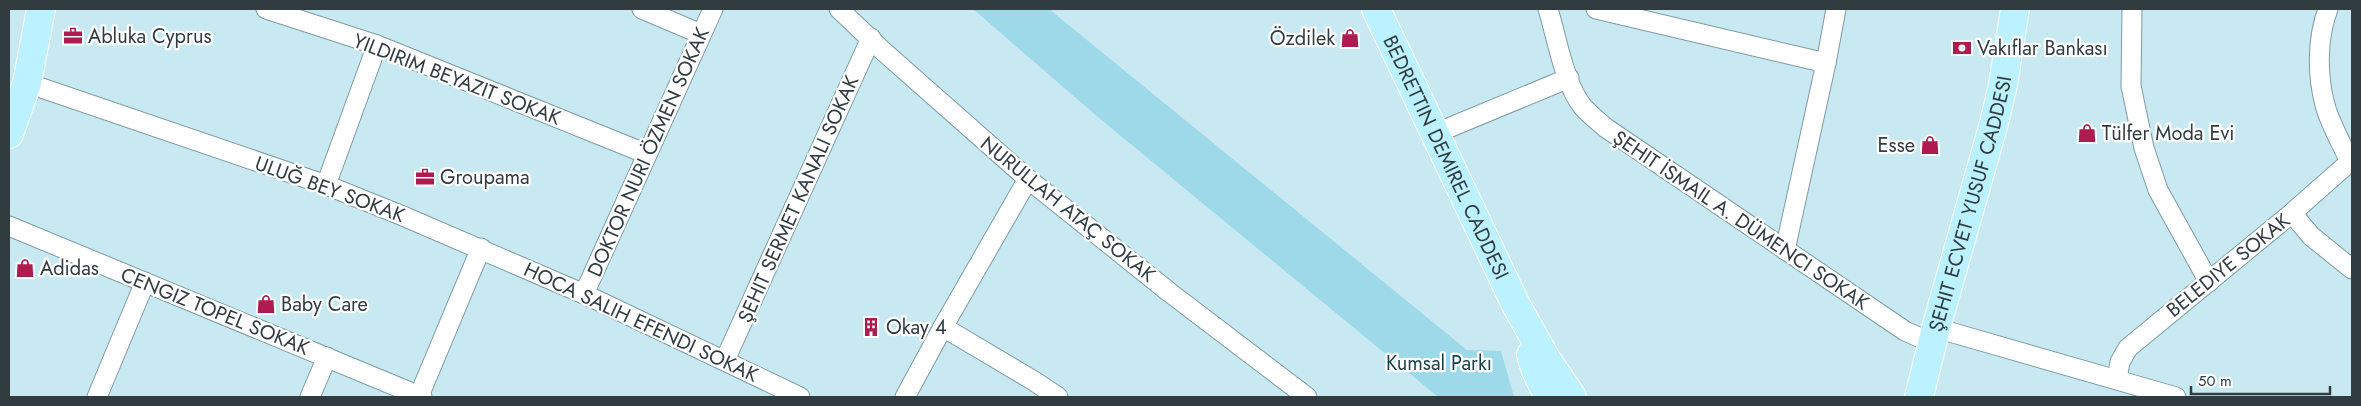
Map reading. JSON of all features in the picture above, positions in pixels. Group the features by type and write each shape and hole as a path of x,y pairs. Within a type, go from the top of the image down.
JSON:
{"main road":[{"path":"9,134 30,9"},
{"path":"18,87 41,9"},
{"name":"BEDRETTIN DEMIREL CADDESI","path":"1376,9 1516,305 1547,360 1572,397"},
{"name":"ŞEHIT ECVET YUSUF CADDESI","path":"1919,397 1934,335 1994,122 2003,85 2016,9"},
{"name":"BEDRETTIN DEMIREL CADDESI","path":"1516,305 1536,371 1548,397"}],"street":[{"path":"266,9 376,45 647,154"},
{"path":"642,9 701,34"},
{"name":"DOKTOR NURI ÖZMEN SOKAK","path":"584,294 713,9"},
{"name":"NURULLAH ATAÇ SOKAK","path":"839,9 871,38 882,51 1028,179 1169,292 1307,397"},
{"name":"ŞEHIT İSMAIL A. DÜMENCI SOKAK","path":"1548,9 1569,78 1582,106 1606,128 1905,331 1934,335 2117,379 2176,397"},
{"path":"1596,9 1826,63"},
{"path":"1785,250 1836,9"},
{"path":"2132,9 2131,86 2144,148 2158,190 2209,282"},
{"path":"2328,9 2320,44 2320,75 2325,106 2351,161"},
{"path":"725,360 871,38"},
{"path":"326,185 376,45"},
{"path":"1434,134 1569,78"},
{"name":"ULUĞ BEY SOKAK","path":"18,87 326,185 481,248"},
{"name":"BELEDIYE SOKAK","path":"2117,379 2120,362 2128,348 2292,213 2351,161"},
{"path":"905,397 1028,179"},
{"path":"2292,213 2311,236 2352,269"},
{"name":"CENGIZ TOPEL SOKAK","path":"9,226 420,397"},
{"path":"420,397 481,248"},
{"name":"HOCA SALIH EFENDI SOKAK","path":"481,248 584,294 800,397"},
{"path":"96,397 145,282"},
{"path":"943,327 1034,380 1058,397"},
{"path":"310,397 327,357"}],"green space":[{"name":"Kumsal Parkı","path":"973,9 1049,9 1467,350 1501,351 1514,397 1438,397 1099,118"}],"place":[{"name":"Abluka Cyprus","path":"73,36"},
{"name":"Özdilek","path":"1350,38"},
{"name":"Vakıflar Bankası","path":"1962,48"},
{"name":"Tülfer Moda Evi","path":"2087,133"},
{"name":"Esse","path":"1930,145"},
{"name":"Groupama","path":"425,177"},
{"name":"Adidas","path":"25,268"},
{"name":"Baby Care","path":"266,304"},
{"name":"Okay 4","path":"871,327"}]}
